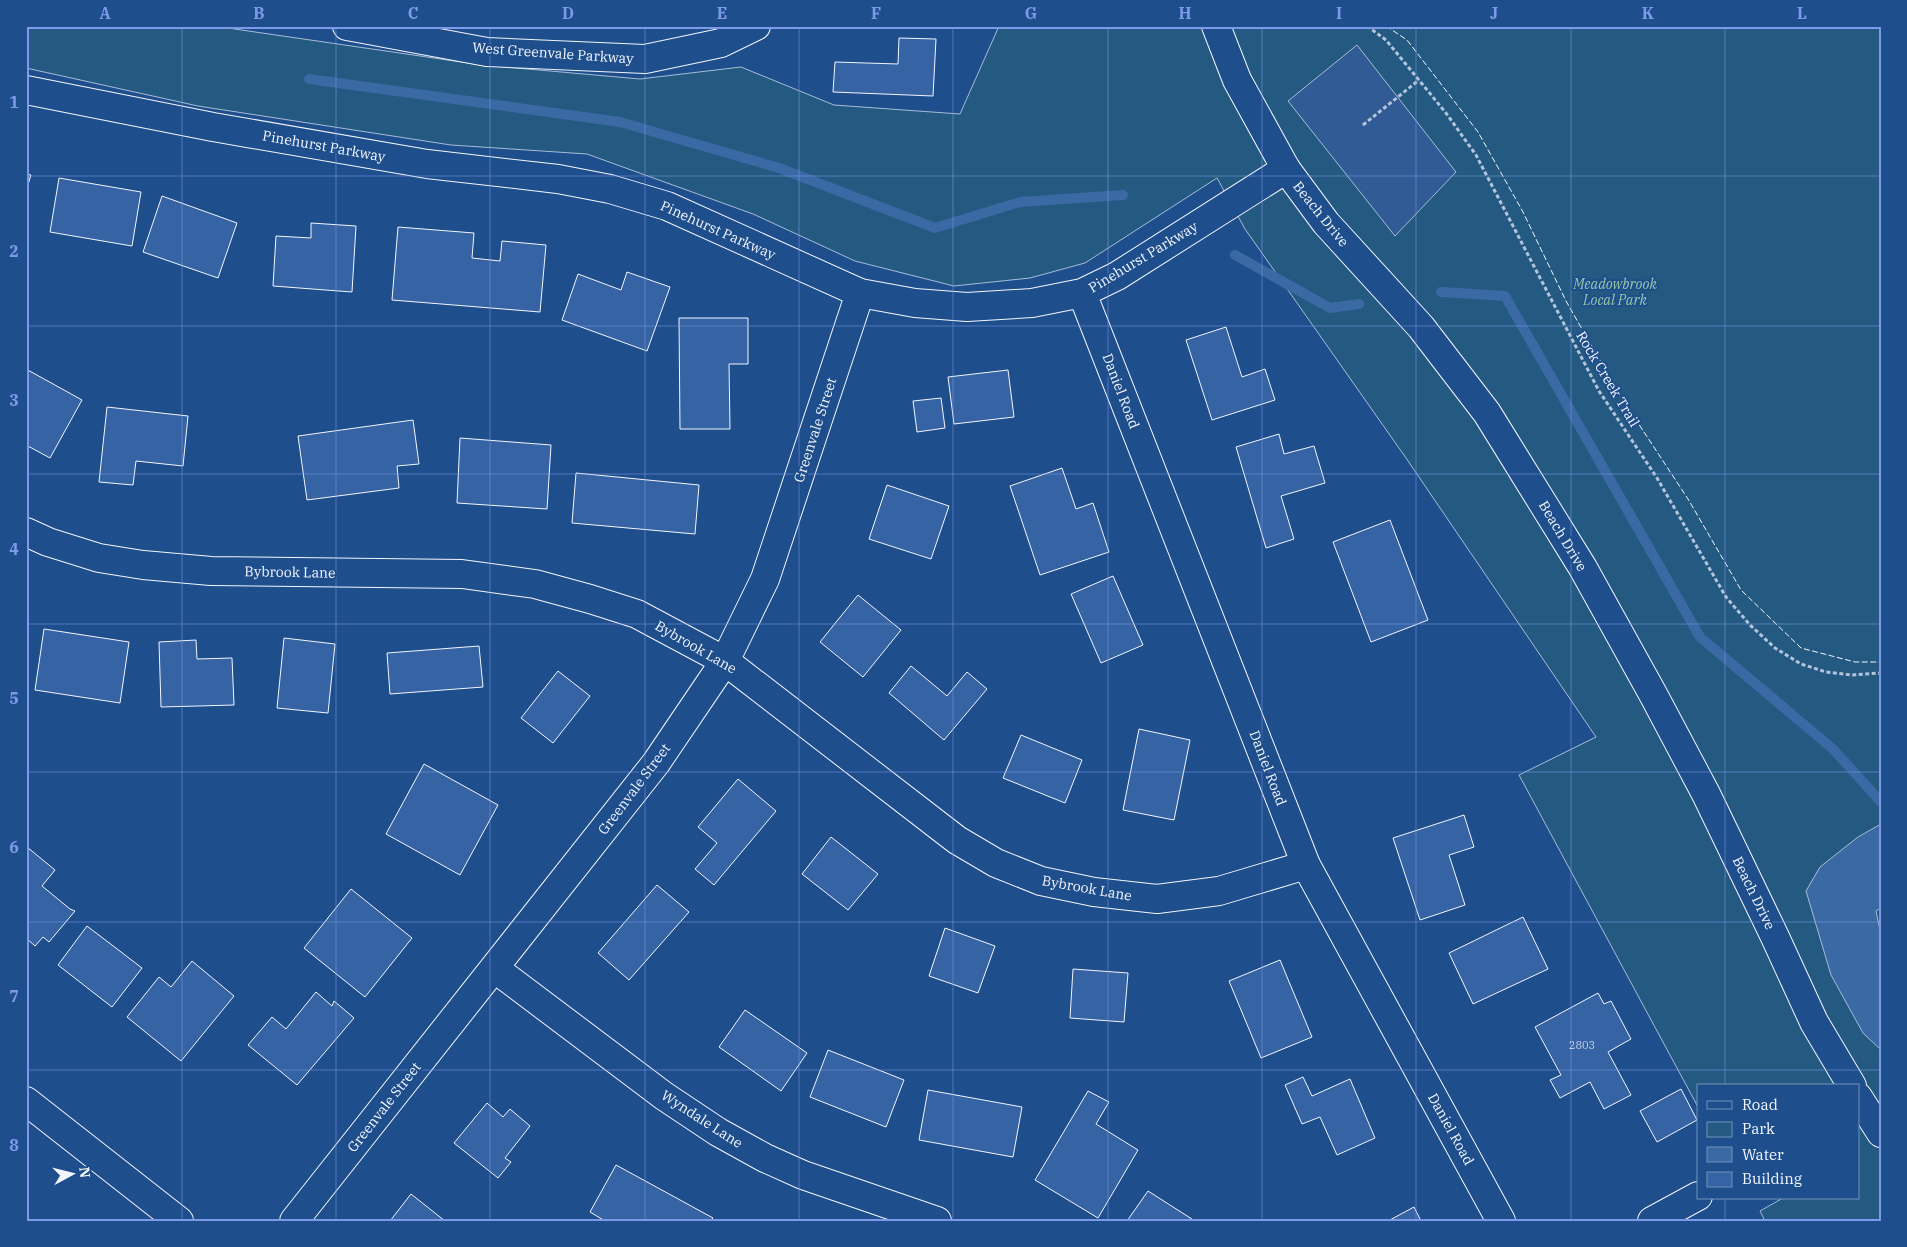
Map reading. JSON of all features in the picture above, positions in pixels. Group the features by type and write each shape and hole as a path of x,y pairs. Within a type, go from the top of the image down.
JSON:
{"street":[{"name":"West Greenvale Parkway","path":"346,26 487,52 645,59 721,43 756,26"},
{"name":"Beach Drive","path":"1216,26 1237,80 1286,169 1326,223 1421,327 1481,405 1553,519 1592,585 1706,794 1814,1022 1849,1084"},
{"name":"Pinehurst Parkway","path":"26,90 212,127 427,164 558,179 610,189 667,206 860,292 915,302 967,308 1032,303 1082,293 1117,276 1286,169"},
{"name":"Greenvale Street","path":"294,1221 656,763 725,661 765,578 775,551 860,292"},
{"name":"Daniel Road","path":"1082,293 1306,865 1501,1221"},
{"name":"Bybrook Lane","path":"26,532 48,542 99,558 143,565 211,571 462,574 535,584 637,614 725,661 956,840 996,863 1040,881 1094,892 1157,899 1219,891 1306,865"},
{"name":"Wyndale Lane","path":"494,968 664,1096 718,1132 765,1158 803,1175 937,1221"},
{"path":"26,1101 179,1221"},
{"name":"Beach Drive","path":"1860,1102 1881,1133"},
{"path":"1652,1221 1697,1197"}],"path":[{"name":"Rock Creek Trail","path":"1367,26 1386,40 1446,113 1476,155 1599,391 1657,478 1726,596 1750,625 1775,648 1802,664 1834,673 1851,675 1881,673"},
{"path":"1363,126 1419,80"}],"green space":[{"name":"Meadowbrook Local Park","path":"26,26 214,26 482,65 640,79 741,67 834,105 960,114 999,26 1881,26 1881,1221 1765,1221 1760,1211 1779,1200 1860,1200 1860,1084 1697,1084 1697,1105 1519,775 1596,737 1406,458 1245,229 1217,178 1085,263 1030,278 954,286 855,261 753,214 587,154 451,145 198,106 26,68"}],"shaded area":[{"path":"1357,45 1456,172 1395,236 1288,101"}],"water":[{"path":"1881,824 1881,908 1876,911 1881,935 1881,1050 1863,1033 1831,975 1806,891 1820,867 1858,837"}],"building":[{"path":"899,38 936,39 933,96 833,92 835,62 898,64"},
{"path":"26,174 31,175 26,191"},
{"path":"59,178 141,192 132,246 50,232"},
{"path":"162,196 237,223 218,278 143,252"},
{"path":"311,223 356,226 352,292 273,286 276,236 311,238"},
{"path":"398,227 474,233 472,258 500,261 502,241 546,245 540,312 392,300"},
{"path":"627,272 670,287 647,351 562,320 578,274 621,290"},
{"path":"679,318 748,318 748,364 729,364 730,429 680,429"},
{"path":"1226,327 1242,377 1265,369 1275,400 1212,420 1186,340"},
{"path":"26,369 82,400 50,458 26,445"},
{"path":"1008,370 1014,417 954,424 948,377"},
{"path":"941,398 945,428 917,432 913,401"},
{"path":"107,407 188,416 183,466 136,461 133,485 99,482"},
{"path":"413,420 419,464 397,466 399,488 307,500 298,436"},
{"path":"1279,434 1284,454 1314,446 1325,483 1281,496 1294,539 1266,548 1236,447"},
{"path":"460,438 551,445 547,509 457,503"},
{"path":"1062,468 1076,509 1093,503 1109,552 1040,575 1010,486"},
{"path":"576,473 699,485 695,534 572,523"},
{"path":"887,485 949,506 931,559 869,539"},
{"path":"1390,520 1428,620 1371,642 1333,542"},
{"path":"1113,576 1143,645 1101,663 1071,594"},
{"path":"858,595 901,630 863,677 820,642"},
{"path":"44,629 129,642 120,703 35,690"},
{"path":"284,638 335,644 328,713 277,708"},
{"path":"196,640 197,659 232,658 234,705 161,707 159,642"},
{"path":"479,646 483,687 390,694 387,653"},
{"path":"911,666 947,696 967,672 987,689 944,740 889,693"},
{"path":"558,671 590,696 553,743 521,718"},
{"path":"1139,729 1190,740 1174,820 1123,810"},
{"path":"1021,735 1082,760 1065,803 1003,778"},
{"path":"424,764 498,805 460,875 386,834"},
{"path":"738,779 776,811 714,885 695,869 717,843 698,827"},
{"path":"1464,815 1474,847 1449,855 1465,905 1420,920 1393,838"},
{"path":"831,837 878,874 848,910 802,874"},
{"path":"27,847 55,870 42,886 75,911 49,942 43,937 35,946 26,938"},
{"path":"657,885 689,912 629,980 598,953"},
{"path":"351,889 412,938 365,997 304,948"},
{"path":"1523,917 1548,969 1473,1004 1449,953"},
{"path":"87,926 142,968 112,1007 58,965"},
{"path":"945,928 995,946 978,993 929,976"},
{"path":"1280,960 1312,1037 1261,1058 1229,981"},
{"path":"192,961 234,996 181,1061 127,1017 159,977 171,987"},
{"path":"1073,969 1128,973 1124,1022 1070,1018"},
{"path":"316,992 332,1006 334,1001 354,1018 297,1085 248,1045 272,1017 286,1029"},
{"path":"1598,993 1604,1004 1611,1001 1631,1039 1608,1052 1631,1095 1604,1109 1590,1082 1560,1098 1550,1080 1561,1075 1535,1027"},
{"path":"745,1010 807,1053 781,1091 719,1047"},
{"path":"828,1050 904,1080 886,1127 810,1097"},
{"path":"1303,1077 1312,1096 1350,1079 1375,1138 1337,1155 1320,1117 1302,1124 1285,1085"},
{"path":"1681,1089 1697,1120 1657,1142 1640,1111"},
{"path":"928,1090 1022,1107 1013,1157 919,1140"},
{"path":"1088,1091 1109,1102 1096,1124 1138,1150 1098,1218 1035,1180"},
{"path":"487,1103 503,1117 510,1109 530,1126 505,1158 511,1162 498,1178 454,1143"},
{"path":"616,1165 713,1218 711,1221 605,1221 590,1212"},
{"path":"1148,1191 1195,1221 1127,1221"},
{"path":"411,1194 445,1221 390,1221"},
{"path":"1414,1207 1421,1221 1388,1221"}],"waterway":[{"path":"309,79 620,122 779,168 935,228 1020,202 1123,195"},
{"path":"1235,255 1330,308 1359,304"},
{"path":"1441,292 1505,296 1700,637 1833,749 1881,802"}],"fence":[{"path":"1386,26 1407,40 1478,132 1523,212 1566,301 1619,394 1688,499 1741,590 1801,648 1855,662 1881,662"}]}
